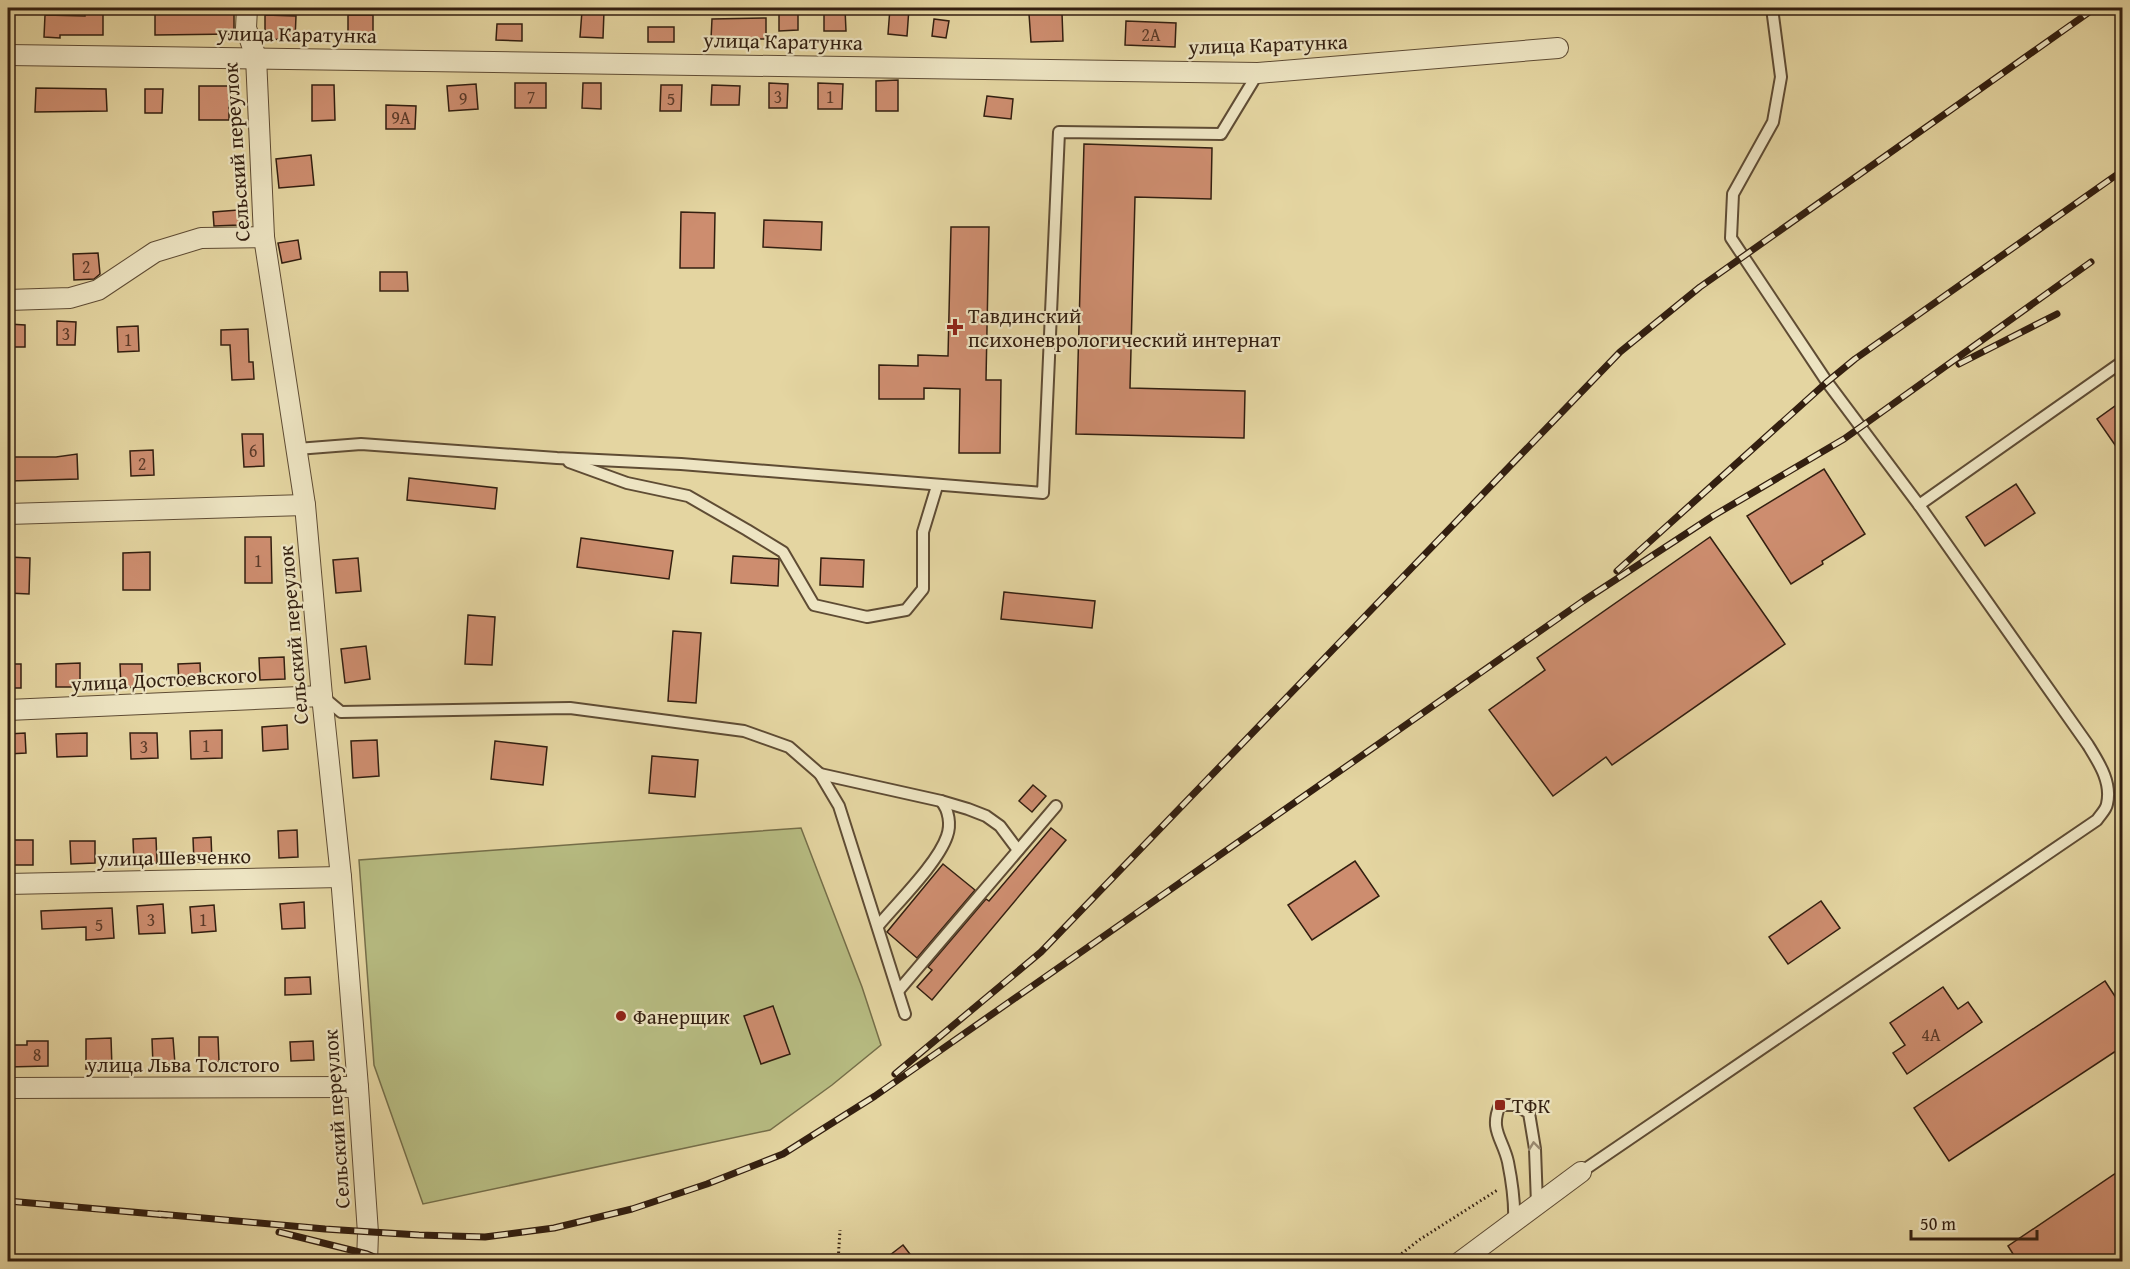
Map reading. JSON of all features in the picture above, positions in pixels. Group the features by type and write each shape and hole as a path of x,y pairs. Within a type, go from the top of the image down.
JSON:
{"street":[{"name":"Сельский переулок","path":"247,8 246,28 256,57 264,237 305,505 341,877 368,1233 367,1262"},
{"name":"улица Каратунка","path":"8,55 1258,73 1557,48"},
{"path":"8,300 70,298 98,290 155,252 201,238 264,237"},
{"path":"8,514 305,505"},
{"name":"улица Достоевского","path":"8,710 322,696"},
{"name":"улица Шевченко","path":"8,884 341,877"},
{"name":"улица Льва Толстого","path":"8,1088 358,1087"},
{"path":"1460,1262 1581,1172"}],"lane":[{"path":"1581,1172 2097,820 2107,806 2108,791 2102,768 2088,745 1919,505 1827,382 1731,238 1733,194 1773,122 1781,77 1772,8"},
{"path":"297,449 361,444 681,464 1043,493 1059,132 1221,134 1258,73"},
{"path":"1919,505 2122,362"},
{"path":"557,458 627,483 688,496 783,552 814,605 867,617 906,610 922,589 923,532 937,486"},
{"path":"322,696 341,712 570,708 744,731 789,747 820,774 839,806 905,1014"},
{"path":"820,774 941,801 986,816 1000,826 1018,850"},
{"path":"878,926 938,854 948,834 947,807 941,801"},
{"path":"899,990 1056,806"},
{"path":"1514,1222 1515,1209 1508,1160 1495,1130 1495,1116 1500,1105 1516,1105 1529,1113 1535,1149 1537,1204"}],"path":[{"path":"1391,1262 1419,1240 1511,1181"},
{"path":"838,1262 840,1230"}],"green space":[{"name":"Фанерщик","path":"801,828 862,987 881,1045 832,1085 770,1130 423,1204 374,1065 359,860"}],"building":[{"path":"196,8 234,8 234,34 155,35 155,11 196,11"},
{"path":"779,8 798,8 798,30 779,31"},
{"path":"890,8 909,8 907,36 888,34"},
{"path":"824,9 845,9 846,31 824,31"},
{"path":"582,11 604,11 603,38 580,37"},
{"path":"85,13 103,13 103,35 44,37 45,15 85,16"},
{"path":"1062,13 1063,41 1031,42 1029,14"},
{"path":"265,15 296,16 295,40 265,39"},
{"path":"348,15 373,15 373,38 348,38"},
{"path":"766,18 766,39 711,39 712,19"},
{"path":"934,19 949,21 946,38 932,36"},
{"path":"1126,21 1176,23 1175,47 1125,45"},
{"path":"497,24 522,24 522,41 496,40"},
{"path":"648,27 674,27 674,42 648,42"},
{"path":"898,80 898,111 876,111 876,81"},
{"path":"515,83 546,83 546,108 515,108"},
{"path":"583,83 601,83 601,109 582,108"},
{"path":"769,83 788,84 787,108 769,108"},
{"path":"818,83 843,84 842,109 818,109"},
{"path":"476,84 478,109 449,111 447,86"},
{"path":"312,85 334,85 335,120 312,121"},
{"path":"661,85 682,85 681,111 660,111"},
{"path":"712,85 740,86 739,105 711,105"},
{"path":"199,86 229,86 229,120 199,120"},
{"path":"36,88 106,89 107,111 35,112"},
{"path":"145,89 163,89 162,113 145,113"},
{"path":"987,96 1013,99 1011,119 984,116"},
{"path":"386,105 416,106 415,129 386,129"},
{"path":"1084,144 1212,148 1211,199 1135,197 1130,388 1245,391 1244,438 1076,434"},
{"path":"311,155 314,185 279,188 276,159"},
{"path":"238,210 239,225 214,226 213,212"},
{"path":"681,212 715,213 714,268 680,268"},
{"path":"764,220 822,222 821,250 763,247"},
{"path":"951,227 989,227 986,380 1001,380 1000,453 959,453 960,389 924,388 924,399 879,399 879,365 918,366 918,355 948,356"},
{"path":"298,240 301,259 282,263 278,243"},
{"path":"98,253 100,274 94,279 74,280 73,254"},
{"path":"380,272 407,272 408,291 380,291"},
{"path":"57,321 76,322 75,345 57,345"},
{"path":"8,324 25,325 25,347 8,347"},
{"path":"138,326 139,351 118,352 117,327"},
{"path":"248,329 249,362 253,362 254,379 232,380 230,345 221,345 221,330"},
{"path":"2122,401 2122,455 2097,419"},
{"path":"242,434 263,434 264,466 244,467"},
{"path":"153,450 154,475 131,476 130,451"},
{"path":"77,454 78,479 10,481 10,457 56,457"},
{"path":"1824,469 1865,534 1791,584 1747,516"},
{"path":"409,478 497,488 495,509 407,500"},
{"path":"2016,484 2035,513 1985,546 1966,517"},
{"path":"245,537 271,537 272,583 245,583"},
{"path":"1710,537 1785,644 1612,765 1606,757 1553,796 1489,710 1545,670 1537,658"},
{"path":"581,538 673,551 669,579 577,567"},
{"path":"150,552 150,590 123,590 123,553"},
{"path":"733,556 779,559 778,586 731,583"},
{"path":"8,557 30,558 29,594 8,593"},
{"path":"358,558 361,591 336,593 333,560"},
{"path":"821,558 864,560 863,587 820,585"},
{"path":"1004,592 1095,601 1092,628 1001,619"},
{"path":"468,615 495,617 492,665 465,664"},
{"path":"673,631 701,633 696,703 668,701"},
{"path":"366,646 370,679 345,683 341,649"},
{"path":"284,657 285,679 260,680 259,658"},
{"path":"80,663 80,687 56,687 56,664"},
{"path":"200,663 201,685 179,686 178,664"},
{"path":"8,664 21,664 21,688 8,688"},
{"path":"120,664 142,664 142,687 121,688"},
{"path":"287,725 288,749 263,751 262,727"},
{"path":"222,730 222,758 191,759 190,731"},
{"path":"25,733 26,753 8,754 8,734"},
{"path":"87,733 87,756 57,757 56,734"},
{"path":"130,733 157,733 158,758 131,759"},
{"path":"377,740 379,776 353,778 351,741"},
{"path":"495,741 547,747 543,785 491,779"},
{"path":"652,756 698,760 695,797 649,793"},
{"path":"1033,785 1046,796 1032,812 1019,801"},
{"path":"1051,828 1066,840 932,1000 917,987 932,970 928,967 986,899 989,901"},
{"path":"297,830 298,857 279,858 278,831"},
{"path":"211,837 212,861 194,862 193,838"},
{"path":"156,838 157,863 134,864 133,839"},
{"path":"13,840 33,840 33,865 14,865"},
{"path":"70,841 95,841 95,863 71,864"},
{"path":"1355,861 1379,896 1312,940 1288,905"},
{"path":"943,864 975,890 917,958 887,932"},
{"path":"1821,901 1840,928 1788,964 1769,937"},
{"path":"304,902 305,928 282,929 280,904"},
{"path":"163,904 165,933 139,934 137,906"},
{"path":"214,905 216,931 192,933 190,907"},
{"path":"112,908 114,938 86,940 86,927 42,929 41,911"},
{"path":"310,977 311,994 285,995 285,978"},
{"path":"2105,981 2122,1007 2122,1047 1949,1161 1914,1108"},
{"path":"1943,987 1958,1009 1968,1002 1982,1022 1907,1074 1893,1053 1905,1045 1890,1023"},
{"path":"773,1006 790,1054 761,1064 744,1016"},
{"path":"199,1037 218,1037 219,1062 199,1062"},
{"path":"111,1038 112,1068 86,1069 86,1039"},
{"path":"173,1038 175,1064 153,1065 152,1039"},
{"path":"27,1041 48,1041 48,1066 8,1067 8,1045 27,1045"},
{"path":"313,1041 314,1060 291,1061 290,1042"},
{"path":"2122,1169 2122,1262 2018,1262 2008,1246"},
{"path":"903,1245 916,1262 881,1262"}],"railway":[{"path":"895,1074 1041,952 1620,352 1700,287 2095,8"},
{"path":"1617,571 1855,359 2122,171"},
{"path":"159,1214 325,1229 485,1237 554,1228 632,1209 707,1184 783,1154 875,1096 1583,601 1713,516 1844,439 2091,262"},
{"path":"1959,364 2057,314"},
{"path":"8,1201 166,1215"},
{"path":"279,1232 367,1254 386,1262"}],"place":[{"name":"Тавдинский психоневрологический интернат","path":"955,327"},
{"name":"Фанерщик","path":"621,1016"},
{"name":"ТФК","path":"1500,1105"}]}
